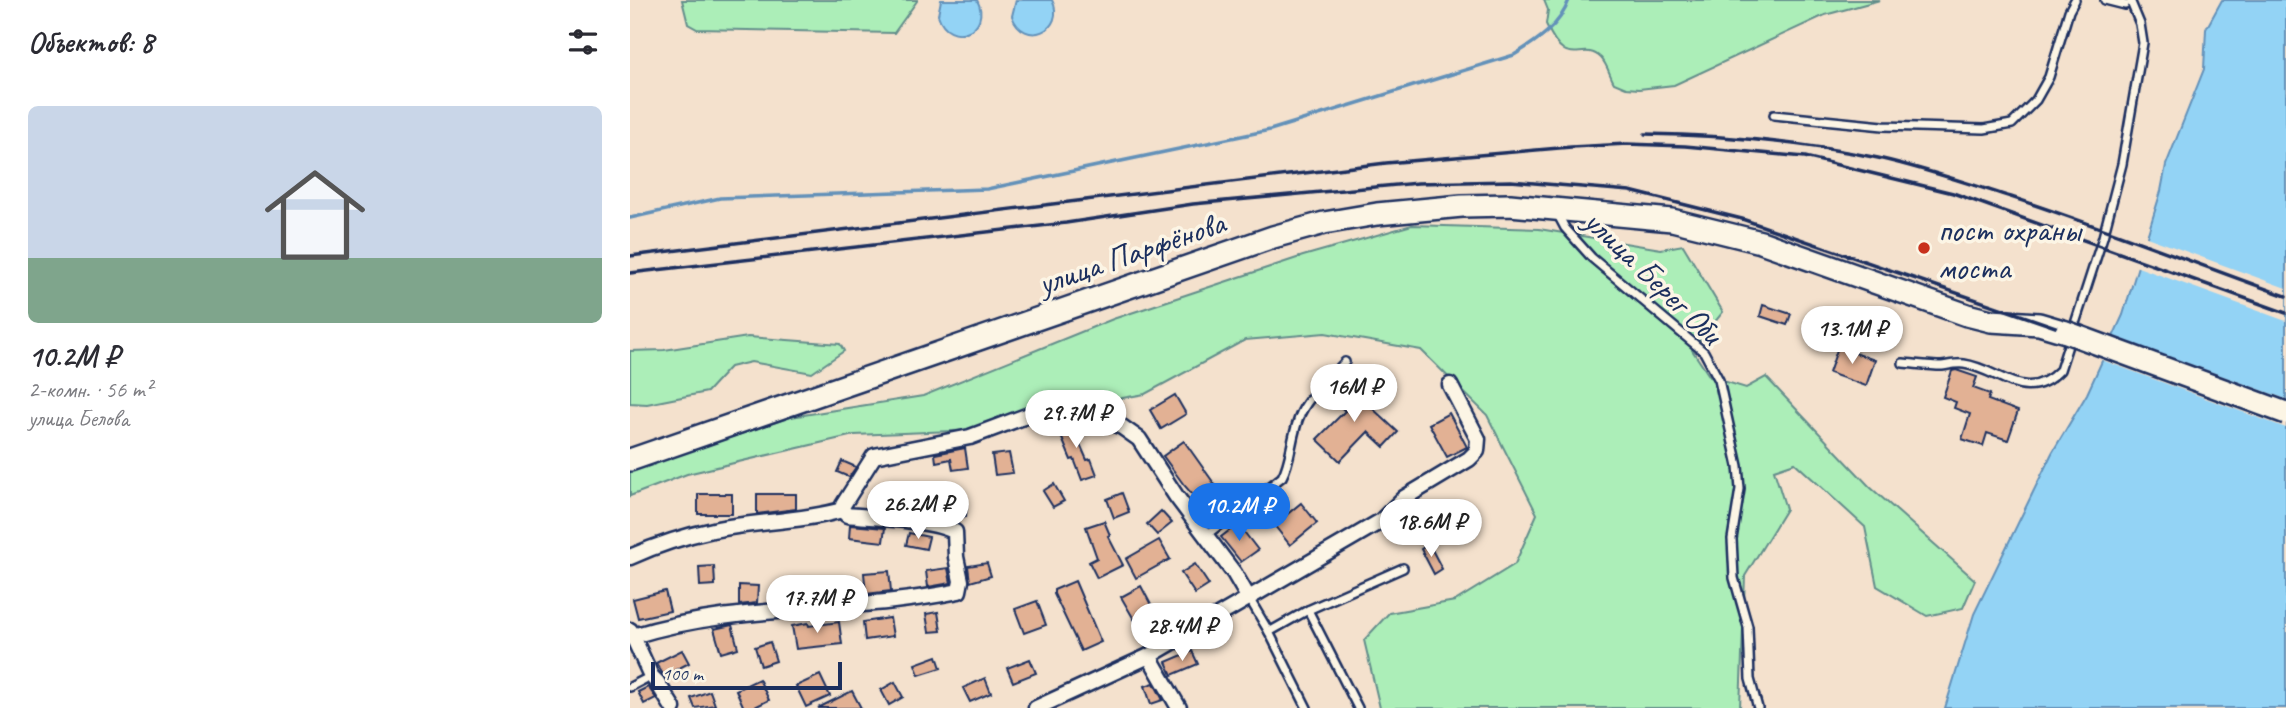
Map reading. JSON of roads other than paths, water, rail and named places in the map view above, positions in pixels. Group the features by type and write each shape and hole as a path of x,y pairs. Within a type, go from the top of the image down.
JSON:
{"main road":[{"name":"улица Парфёнова","path":"630,460 1215,256 1311,227 1377,214 1421,209 1510,205 1672,220 1761,242 1967,315 1991,321 2039,324 2066,332 2286,413"}],"street":[{"path":"1036,708 1149,656 1381,521 1404,498 1469,459 1477,451 1478,439 1450,385"},
{"path":"630,557 658,544 714,530 821,516 842,510 874,456 970,437 1061,403 1122,427 1139,439 1205,537 1234,573 1248,597"},
{"path":"673,708 651,676 631,633 725,617 959,591 961,581 955,532 949,528 918,523 847,515 842,510"},
{"path":"1149,656 1179,708"}],"lane":[{"path":"1903,363 1927,366 1964,364 2029,386 2051,379 2060,370 2103,237 2122,164 2144,35 2127,2 2105,0"},
{"path":"1774,116 1895,127 1984,130 2012,124 2036,100 2049,77 2076,2"},
{"name":"улица Берег Оби","path":"1555,209 1565,228 1592,258 1704,352 1719,380 1738,466 1740,489 1732,539 1734,578 1748,627 1750,679 1758,708"},
{"path":"1205,537 1282,477 1287,469 1289,449 1301,413 1345,362"},
{"path":"1269,632 1308,610 1403,568"},
{"path":"1248,597 1269,632 1307,708"},
{"path":"1308,610 1358,708"},
{"path":"630,687 651,676"}],"water":[{"path":"941,0 977,0 980,11 975,27 968,32 959,33 943,25 938,15"},
{"path":"1016,0 1052,0 1054,20 1042,32 1025,32 1012,16"},
{"path":"2222,0 2286,0 2286,708 1945,708 1974,614 2052,453 2087,394 2123,315 2161,191 2166,165 2204,69 2206,29"}],"waterway":[{"path":"630,218 720,198 987,189 1270,130 1514,55 1554,25 1569,0"}],"railway":[{"path":"1645,134 1762,140 1849,152 1895,162 2045,209 2286,296"},
{"path":"630,256 1386,163 1627,144 1685,146 1805,157 1953,193 2286,313"},
{"path":"630,273 1066,223 1193,204 1418,183 1511,181 1630,191 1742,219 2067,331 2286,411"}],"place":[{"name":"пост охраны моста","path":"1924,248"}]}
